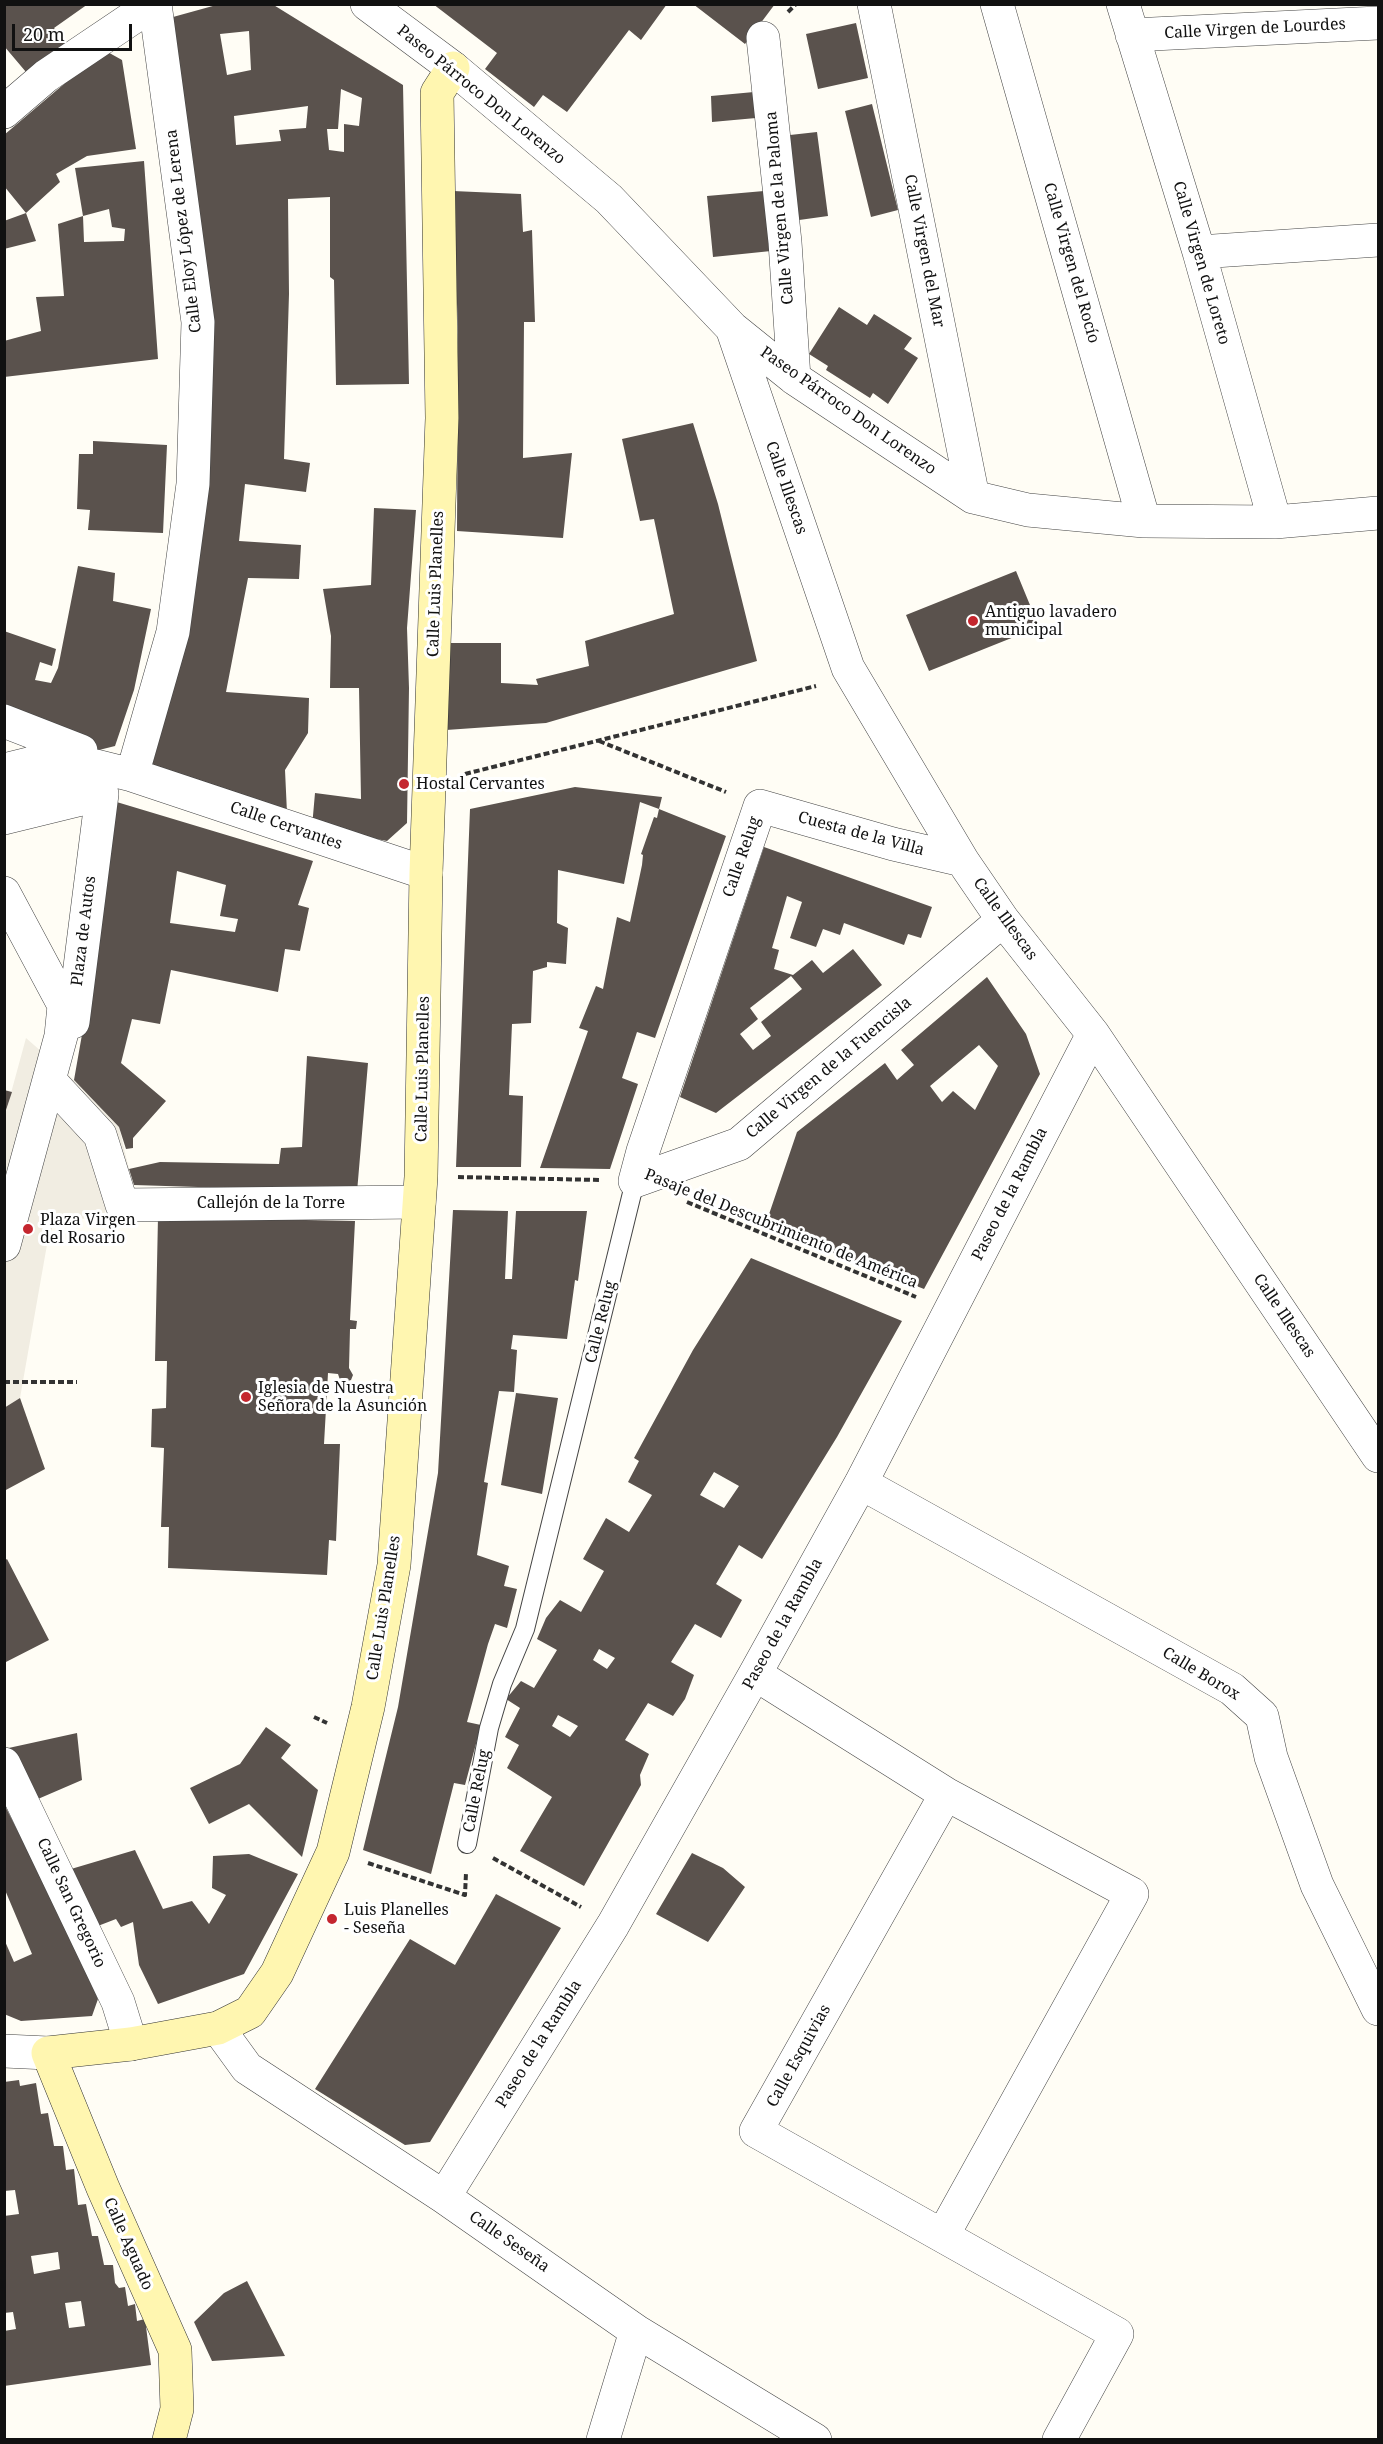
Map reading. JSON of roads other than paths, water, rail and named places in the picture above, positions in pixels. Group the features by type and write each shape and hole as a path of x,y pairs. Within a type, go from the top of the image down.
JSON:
{"street":[{"path":"4,112 46,76 154,4"},
{"name":"Calle Eloy López de Lerena","path":"111,773 173,632 194,461 198,322 154,4"},
{"name":"Paseo Párroco Don Lorenzo","path":"367,4 453,68 609,199 732,328 794,378 973,497 1028,510 1144,521 1275,522 1378,513"},
{"name":"Calle Virgen del Mar","path":"874,4 973,497"},
{"name":"Calle Virgen del Rocío","path":"997,4 1144,521"},
{"name":"Calle Virgen de Loreto","path":"1123,4 1199,252 1275,522"},
{"name":"Calle Virgen de Lourdes","path":"1132,35 1378,23"},
{"name":"Calle Virgen de la Paloma","path":"763,38 784,242 794,378"},
{"name":"Calle Luis Planelles","path":"48,2053 131,2044 218,2028 250,2012 277,1973 333,1852 368,1707 394,1565 420,1190 426,873 442,418 437,93 453,68"},
{"path":"1199,252 1378,240"},
{"name":"Calle Illescas","path":"732,328 848,668 962,860 1003,920 1092,1034 1378,1456"},
{"path":"4,721 111,773"},
{"path":"4,770 111,773"},
{"path":"4,801 111,773"},
{"path":"4,818 111,773"},
{"name":"Calle Cervantes","path":"111,773 426,873"},
{"name":"Plaza de Autos","path":"4,893 62,1021 73,1022 102,794 111,773"},
{"name":"Cuesta de la Villa","path":"760,806 893,844 962,860"},
{"name":"Calle Relug","path":"635,1181 760,806"},
{"name":"Calle Virgen de la Fuencisla","path":"635,1181 739,1144 1003,920"},
{"path":"4,926 62,1021 49,1080 4,1245"},
{"name":"Paseo de la Rambla","path":"444,2197 613,1925 755,1674 861,1483 1092,1034"},
{"name":"Callejón de la Torre","path":"49,1080 100,1135 122,1205 420,1190"},
{"name":"Calle Borox","path":"861,1483 1232,1689 1262,1716 1271,1757 1317,1885 1378,2009"},
{"path":"755,1674 946,1794 1132,1894 943,2235"},
{"name":"Calle San Gregorio","path":"4,1764 118,2002 131,2044"},
{"name":"Calle Esquivias","path":"946,1794 756,2131 1117,2334 1059,2439"},
{"name":"Calle Seseña","path":"218,2028 247,2068 444,2197 636,2331 815,2439"},
{"path":"4,2051 48,2053"},
{"name":"Calle Aguado","path":"48,2053 103,2188 175,2350 177,2409 169,2439"},
{"path":"603,2439 636,2331"}],"lane":[{"name":"Calle Relug","path":"467,1844 489,1728 501,1684 525,1629 635,1181"}],"place":[{"name":"Antiguo lavadero municipal","path":"973,621"},
{"name":"Hostal Cervantes","path":"404,784"},
{"name":"Plaza Virgen del Rosario","path":"28,1229"},
{"name":"Iglesia de Nuestra Señora de la Asunción","path":"246,1397"},
{"name":"Luis Planelles - Seseña","path":"332,1919"}]}
